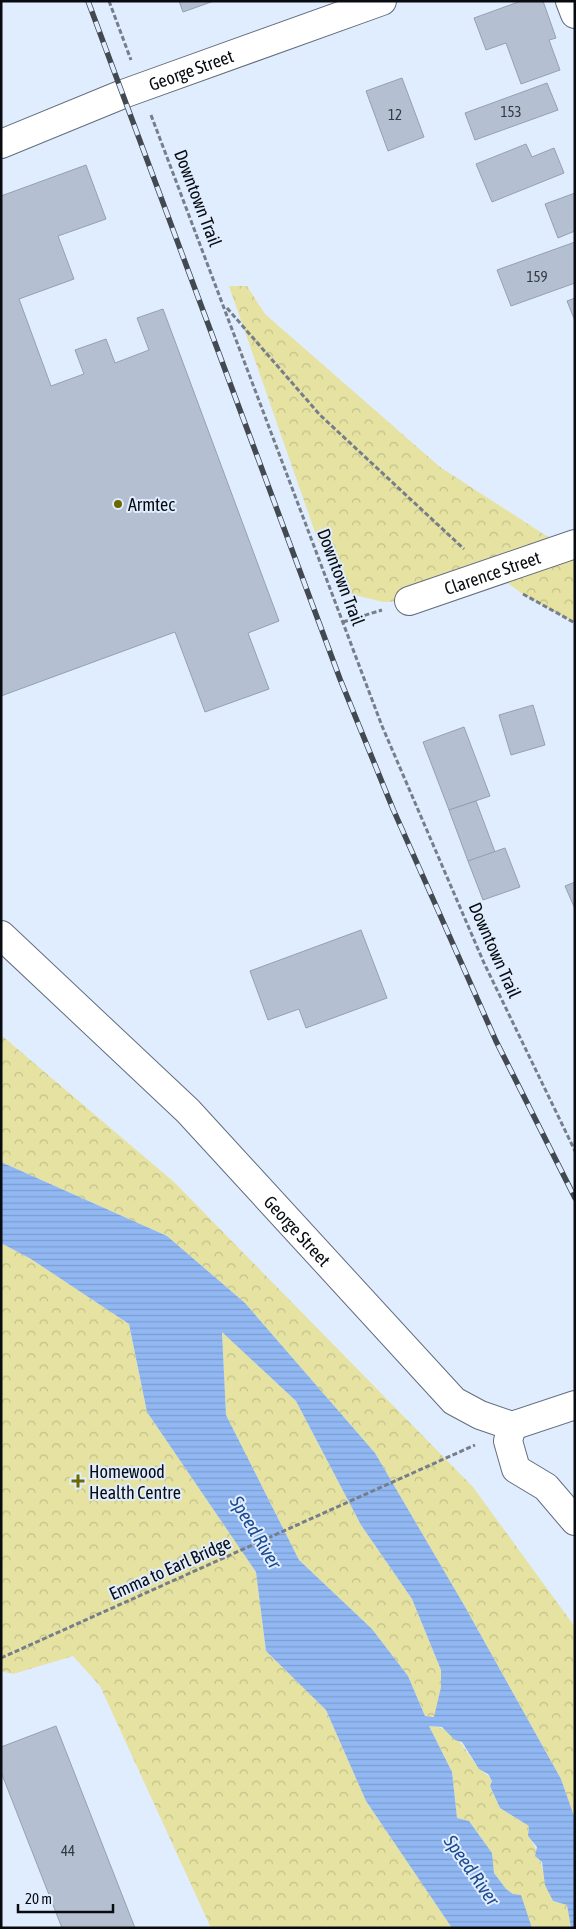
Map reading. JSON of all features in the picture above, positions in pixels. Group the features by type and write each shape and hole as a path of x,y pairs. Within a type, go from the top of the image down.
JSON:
{"street":[{"name":"George Street","path":"1,144 140,88 382,1"},
{"path":"570,1 575,14"},
{"name":"Clarence Street","path":"409,601 575,544"},
{"name":"George Street","path":"1,935 188,1111 454,1400 480,1415 512,1426"},
{"path":"575,1405 512,1426 508,1441 516,1469 546,1487 575,1521"}],"path":[{"name":"Downtown Trail","path":"109,1 140,88 225,306 382,726 476,945 575,1151"},
{"path":"225,306 320,415 449,537 524,595 575,623"},
{"path":"343,622 409,601"},
{"name":"Emma to Earl Bridge","path":"1,1658 447,1460"}],"green space":[{"path":"229,286 247,286 265,314 440,467 545,535 575,549 575,623 524,595 494,573 409,601 383,602 347,593 317,538"},
{"path":"1,1035 174,1182 473,1487 575,1627 575,1819 561,1779 464,1605 375,1453 245,1303 167,1236 1,1162"},
{"path":"1,1243 31,1259 129,1324 147,1412 256,1572 266,1651 326,1710 366,1801 452,1928 211,1928 100,1686 73,1656 13,1674 1,1671"},
{"path":"222,1331 296,1401 361,1525 412,1599 441,1670 441,1687 435,1717 425,1716 408,1676 372,1629 299,1560 226,1415"},
{"path":"429,1726 446,1730 458,1740 478,1767 492,1781 490,1786 500,1808 529,1826 528,1836 540,1860 549,1893 553,1901 567,1905 571,1928 532,1928 527,1913 494,1873 492,1853 469,1821 457,1818 452,1772"}],"water":[{"name":"Speed River","path":"1,1162 167,1236 245,1303 375,1453 464,1605 561,1779 575,1819 575,1928 571,1928 567,1905 553,1901 545,1885 542,1862 535,1856 537,1847 528,1836 529,1826 500,1808 490,1786 492,1781 488,1774 479,1769 462,1742 455,1740 442,1727 429,1726 452,1772 457,1818 469,1821 492,1853 494,1873 506,1889 513,1894 521,1895 532,1928 452,1928 366,1801 326,1710 266,1651 256,1572 147,1412 129,1324 31,1259 1,1243","holes":["222,1332 296,1401 361,1525 412,1599 441,1670 441,1687 434,1717 425,1716 408,1676 372,1629 299,1560 226,1415"]}],"building":[{"path":"179,1 214,1 183,12"},
{"path":"521,1 543,1 556,38 549,40 560,70 521,84 506,43 486,50 474,18"},
{"path":"402,78 424,137 388,151 366,91"},
{"path":"547,83 558,110 475,140 465,113"},
{"path":"526,144 532,157 554,148 564,173 492,202 476,164"},
{"name":"Armtec","path":"86,165 106,219 58,236 74,279 19,299 51,386 84,374 75,350 106,339 115,363 149,350 137,318 163,309 279,621 248,633 269,689 205,712 175,632 1,696 1,196"},
{"path":"575,193 575,231 558,238 545,204"},
{"path":"575,242 575,283 511,306 497,270"},
{"path":"575,298 575,321 567,301"},
{"path":"533,705 545,745 511,755 499,715"},
{"path":"464,727 490,796 449,810 423,742"},
{"path":"476,801 495,852 468,861 449,810"},
{"path":"505,848 520,887 483,900 468,861"},
{"path":"575,882 575,909 565,886"},
{"path":"361,930 387,998 306,1028 299,1009 268,1020 250,971"},
{"path":"56,1726 135,1928 62,1928 1,1772 1,1747"}],"railway":[{"path":"88,1 340,679 393,809 496,1041 575,1198"}],"place":[{"name":"Armtec","path":"118,504"},
{"name":"Homewood Health Centre","path":"78,1481"}]}
